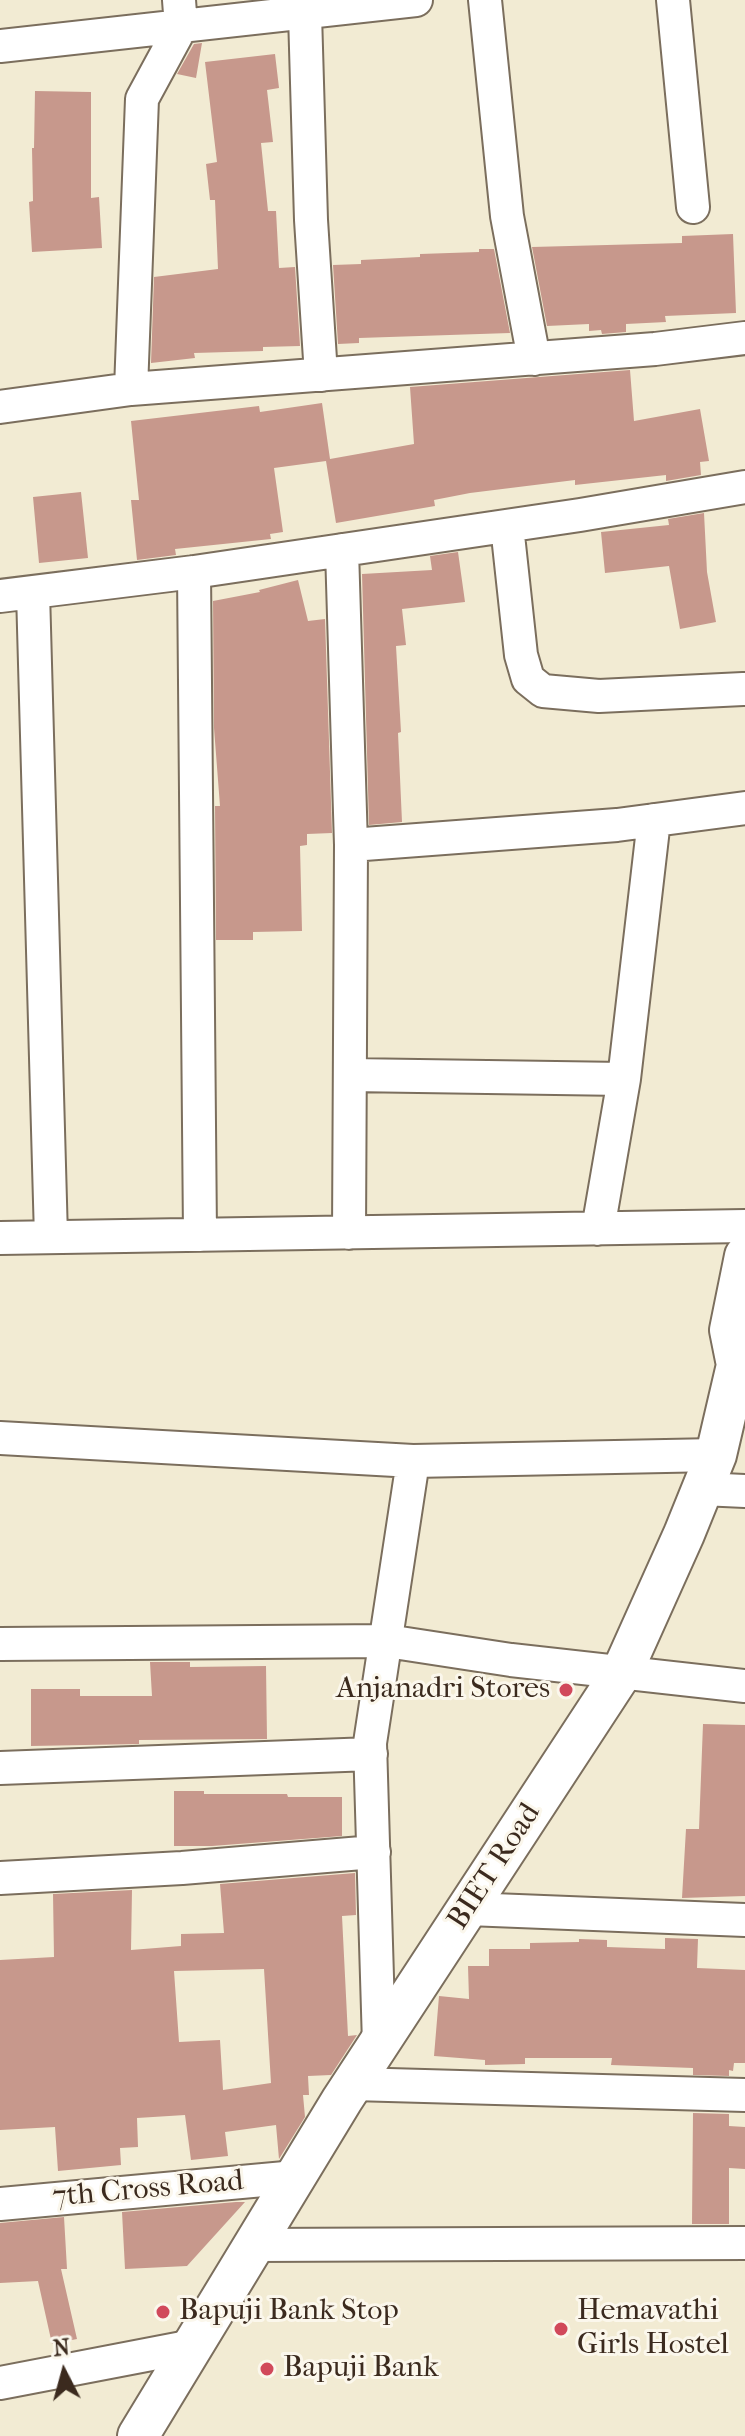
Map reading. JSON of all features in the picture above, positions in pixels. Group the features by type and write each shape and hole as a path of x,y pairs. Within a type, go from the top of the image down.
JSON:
{"street":[{"path":"0,46 180,14 305,14 416,0"},
{"path":"485,0 507,216 534,359"},
{"path":"673,0 693,207"},
{"path":"131,389 142,99 180,14"},
{"path":"305,14 311,220 321,375"},
{"path":"0,407 131,389 534,359 745,338"},
{"path":"0,596 194,572 745,487"},
{"path":"507,526 521,655 528,679 543,691 599,696 743,689"},
{"path":"342,550 351,845 349,1233"},
{"path":"194,572 200,1235"},
{"path":"33,592 51,1237"},
{"path":"351,845 617,825 745,808"},
{"path":"598,1229 624,1079 654,820"},
{"path":"350,1075 624,1079"},
{"path":"0,1238 745,1226"},
{"name":"BIET Road","path":"138,2436 353,2084 622,1672 709,1472 737,1365 745,1256"},
{"path":"0,1438 413,1461 709,1472 745,1491"},
{"path":"379,2044 370,1743 413,1461"},
{"path":"0,1644 387,1641 511,1660 745,1686"},
{"path":"0,1768 371,1754"},
{"path":"0,1878 182,1868 374,1852"},
{"path":"468,1909 745,1920"},
{"path":"353,2084 745,2095"},
{"name":"7th Cross Road","path":"0,2204 296,2177"},
{"path":"254,2245 745,2243"},
{"path":"0,2383 193,2346"}],"building":[{"path":"202,43 196,78 177,74 194,44"},
{"path":"275,54 279,88 267,90 273,142 261,143 268,211 276,211 279,268 295,267 300,346 263,347 263,351 194,353 195,358 151,363 154,277 218,269 215,200 210,200 206,164 217,162 205,62"},
{"path":"35,91 91,92 91,198 99,197 102,248 32,252 29,202 33,201"},
{"path":"733,234 736,313 665,316 666,322 626,324 626,332 602,334 601,330 589,331 589,324 547,326 532,247 682,243 682,236"},
{"path":"479,249 494,249 510,333 359,338 359,343 338,344 333,265 361,264 361,260 420,257 420,254 479,252"},
{"path":"630,370 634,421 700,409 709,461 700,462 701,475 666,481 666,475 575,485 575,480 470,493 434,500 435,506 336,523 326,461 274,468 283,532 270,534 271,539 175,549 176,555 137,560 131,500 139,500 131,421 259,406 260,412 322,403 330,459 414,444 410,387"},
{"path":"81,492 88,558 39,563 33,497"},
{"path":"704,513 707,572 716,622 680,629 669,566 605,573 601,532 669,525 668,519"},
{"path":"458,552 465,602 402,609 406,645 396,646 402,822 369,825 362,574 432,570 430,556"},
{"path":"298,580 308,621 325,619 332,833 307,834 307,845 300,846 302,931 253,932 253,940 216,940 215,806 220,806 214,728 213,601 260,592"},
{"path":"150,1662 190,1662 190,1667 266,1666 267,1739 139,1740 139,1744 31,1746 31,1689 80,1689 80,1696 152,1696"},
{"path":"703,1724 745,1725 745,1896 682,1898 686,1829 699,1829"},
{"path":"174,1791 342,1797 342,1836 174,1846"},
{"path":"355,1873 356,1915 342,1916 348,2036 357,2035 331,2075 308,2076 309,2095 303,2095 305,2117 279,2159 276,2125 225,2132 228,2156 191,2160 185,2115 137,2118 138,2147 120,2148 121,2165 58,2171 55,2127 0,2130 0,1960 54,1957 53,1894 132,1890 131,1950 181,1946 181,1934 224,1933 220,1884","holes":["264,1969 271,2083 223,2090 220,2040 179,2042 174,1971"]},
{"path":"665,1938 698,1939 697,1968 745,1970 745,2063 734,2063 729,2076 693,2075 693,2068 611,2065 612,2058 525,2058 525,2064 485,2065 485,2060 434,2056 439,1996 469,1999 468,1966 489,1966 489,1949 530,1949 530,1943 579,1942 579,1939 607,1940 607,1947 665,1949"},
{"path":"693,2113 729,2114 729,2126 745,2127 745,2169 729,2168 729,2224 692,2224"},
{"path":"245,2202 187,2266 125,2269 122,2212"},
{"path":"64,2217 67,2269 61,2269 77,2339 52,2344 38,2281 0,2283 0,2223"}],"place":[{"name":"Anjanadri Stores","path":"566,1690"},
{"name":"Bapuji Bank Stop","path":"163,2312"},
{"name":"Hemavathi Girls Hostel","path":"561,2329"},
{"name":"Bapuji Bank","path":"267,2369"}]}
